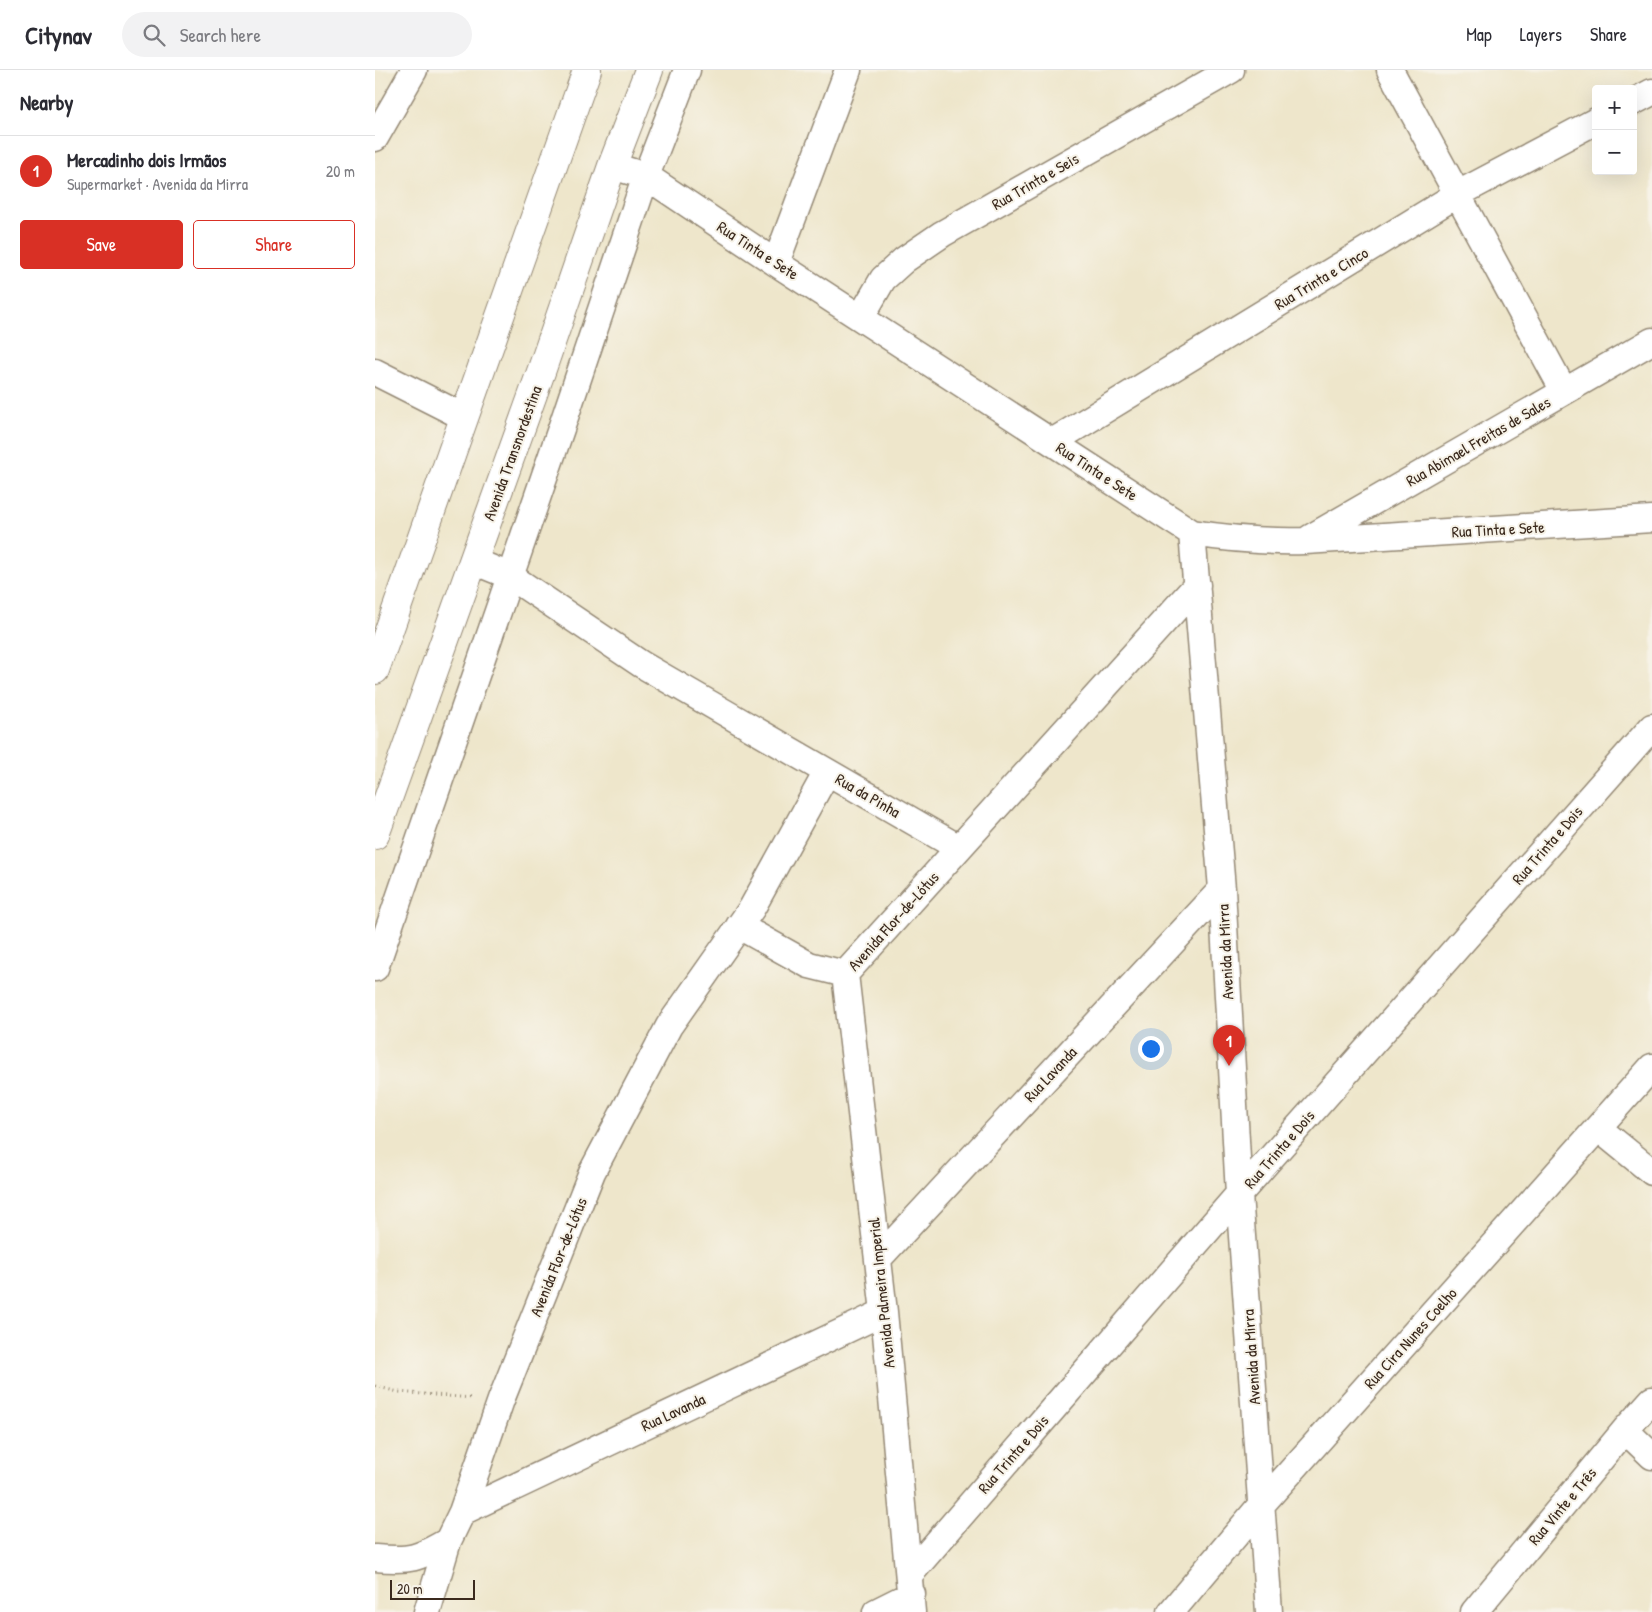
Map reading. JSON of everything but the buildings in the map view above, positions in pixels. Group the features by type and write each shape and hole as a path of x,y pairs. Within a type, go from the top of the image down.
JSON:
{"main road":[{"path":"376,662 587,70"},
{"name":"Avenida Transnordestina","path":"375,835 542,369 612,166 649,70"}],"street":[{"path":"375,138 414,70"},
{"path":"375,968 646,176 687,70"},
{"path":"776,263 848,70"},
{"name":"Rua Trinta e Seis","path":"861,317 883,279 904,260 942,234 1231,70"},
{"path":"1390,70 1565,391"},
{"path":"1637,100 1652,92"},
{"name":"Rua Trinta e Cinco","path":"1052,442 1458,194 1592,124"},
{"name":"Rua Tinta e Sete","path":"612,166 646,176 776,263 1192,533 1272,542 1305,541 1652,519"},
{"name":"Rua Abimael Freitas de Sales","path":"1305,541 1652,341"},
{"path":"375,372 464,417"},
{"name":"Avenida da Mirra","path":"1192,533 1222,889 1239,1194 1269,1612"},
{"name":"Rua da Pinha","path":"473,561 510,576 641,664 959,848"},
{"path":"959,848 1197,585"},
{"name":"Rua Trinta e Dois","path":"911,1593 1239,1194 1652,727"},
{"name":"Avenida Flor-de-Lótus","path":"427,1612 448,1541 462,1512 501,1400 592,1172 669,1026 752,908 827,772"},
{"name":"Avenida Flor-de-Lótus","path":"739,926 809,965 845,974 959,848"},
{"name":"Rua Lavanda","path":"878,1259 1222,889"},
{"name":"Avenida Palmeira Imperial","path":"845,974 884,1312 911,1593"},
{"name":"Rua Cira Nunes Coelho","path":"1171,1612 1261,1505 1652,1066"},
{"path":"1597,1128 1652,1172"},
{"name":"Rua Lavanda","path":"462,1512 884,1312"},
{"name":"Rua Vinte e Três","path":"1474,1612 1652,1400"},
{"path":"1625,1430 1652,1456"},
{"path":"375,1558 409,1560 448,1541"},
{"path":"876,1612 911,1593"}],"path":[{"path":"375,1386 398,1392 501,1400"}],"place":[{"name":"Mercadinho dois Irmãos","path":"1229,1066"}]}
